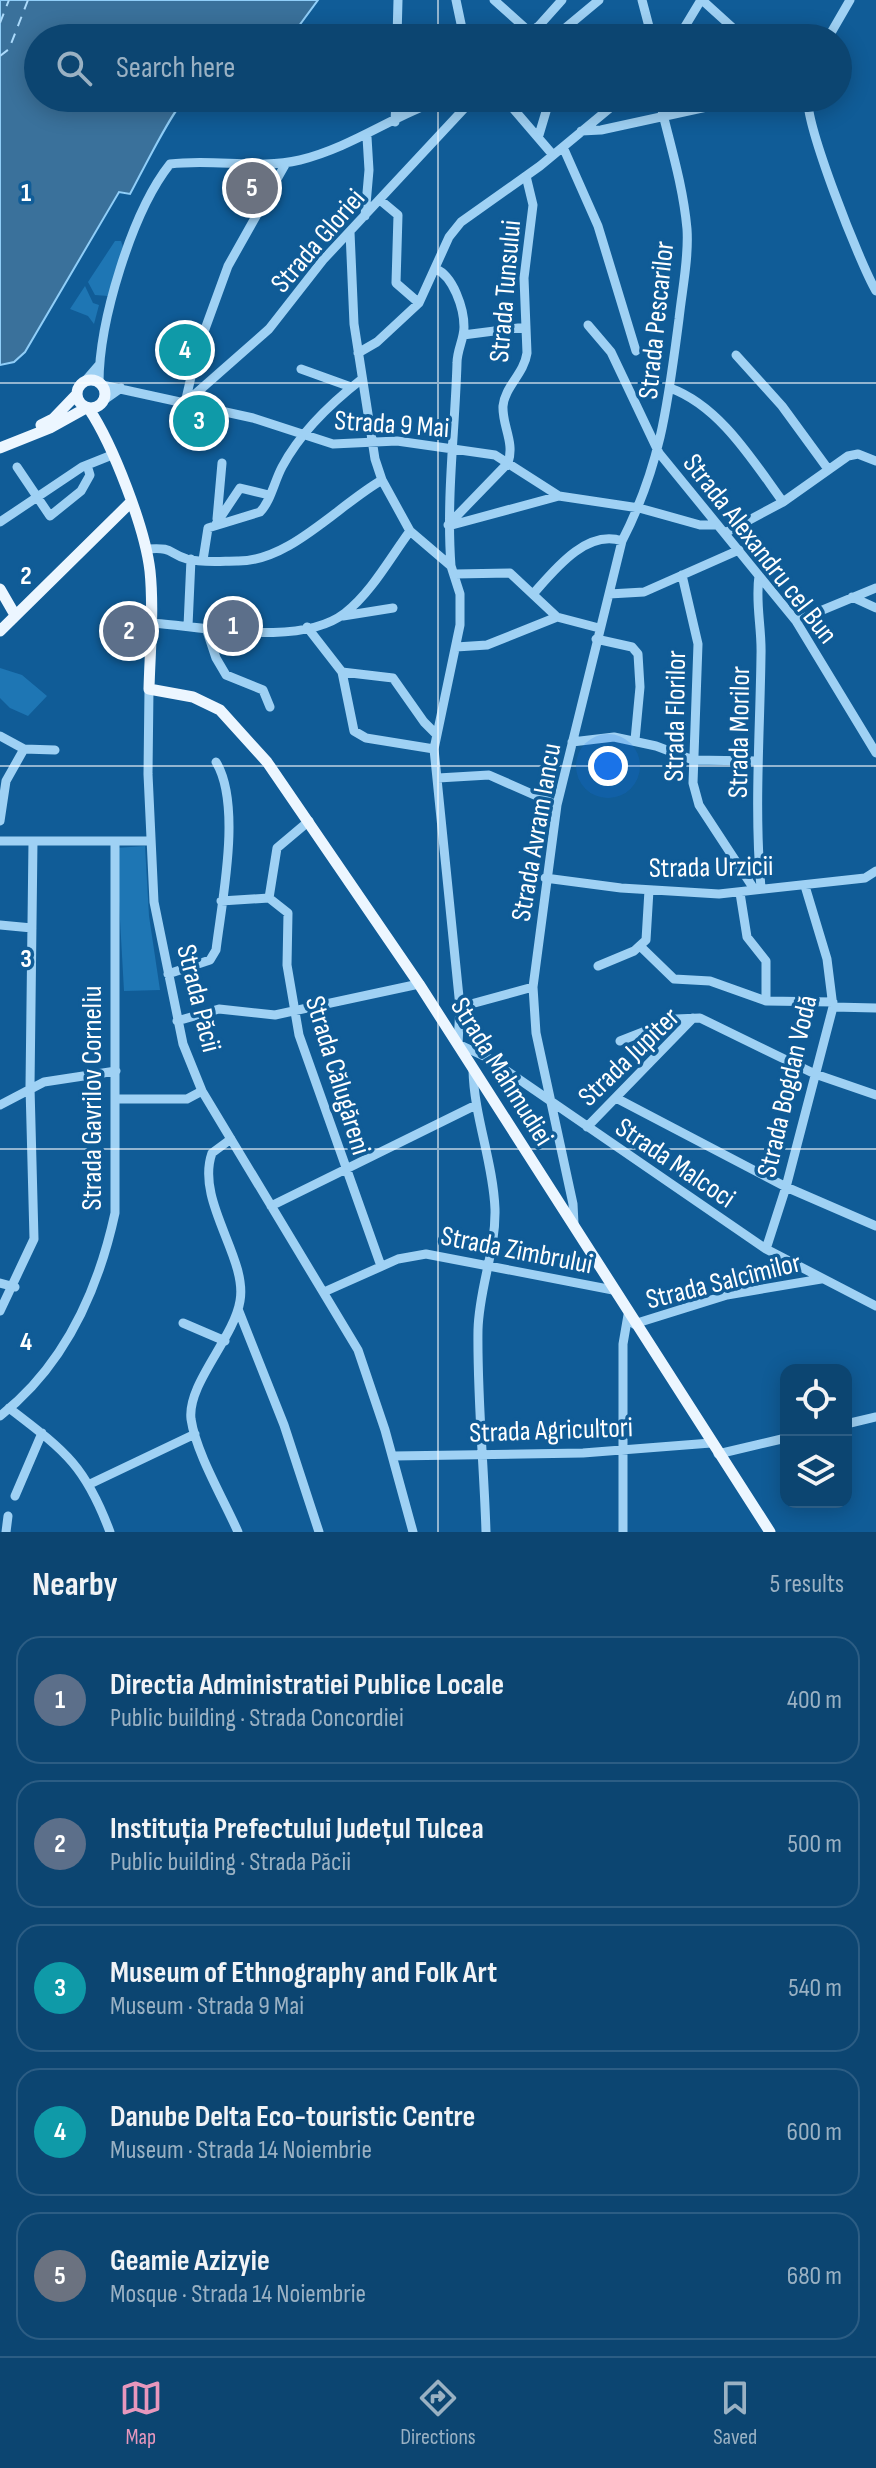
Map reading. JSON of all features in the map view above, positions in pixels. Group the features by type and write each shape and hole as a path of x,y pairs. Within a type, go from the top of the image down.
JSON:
{"main road":[{"path":"0,440 53,419 86,380 100,384"},
{"name":"Strada Păcii","path":"100,384 95,405 147,549 149,689"},
{"path":"76,395 95,405"},
{"path":"0,448 95,405"},
{"path":"7,623 130,503"},
{"path":"0,589 7,623"},
{"path":"0,609 7,623"},
{"name":"Strada Mahmudiei","path":"149,689 193,697 220,710 250,740 419,984 631,1320 770,1532"}],"street":[{"path":"397,24 398,0"},
{"path":"456,0 461,24"},
{"path":"494,0 522,24"},
{"path":"540,24 562,0"},
{"path":"574,24 599,0"},
{"path":"642,0 648,24"},
{"path":"687,24 702,0 729,24"},
{"path":"836,24 850,0"},
{"path":"395,112 395,122"},
{"path":"100,384 100,362 129,242 151,192 170,164 286,163 367,137 417,112"},
{"name":"Strada Gloriei","path":"185,403 269,329 312,272 460,112"},
{"path":"517,112 553,155"},
{"path":"539,135 546,112"},
{"path":"358,353 377,342 419,303 449,237 461,222 526,176 605,112"},
{"name":"Strada Pescarilor","path":"659,453 670,388 687,233 682,192 662,112"},
{"path":"581,131 682,112"},
{"path":"809,112 861,262 876,291"},
{"path":"365,216 369,170 367,137"},
{"path":"563,147 598,226 636,351"},
{"path":"185,403 197,351 228,266 286,163"},
{"name":"Strada Tunsului","path":"508,463 511,445 503,407 525,366 524,278 533,205 526,176"},
{"path":"380,200 398,215 396,283 419,303"},
{"path":"350,232 358,353 372,442 382,480 410,531 453,570 505,572 534,593 557,617 599,628"},
{"path":"436,269 450,279 464,323 458,350 448,525 453,570 462,608 434,749 460,1007 458,1044"},
{"name":"Strada Alexandru cel Bun","path":"588,325 611,352 659,453 796,621 876,753"},
{"path":"463,335 526,327"},
{"path":"736,355 782,406 828,469"},
{"path":"86,380 100,362"},
{"path":"301,369 351,387"},
{"path":"217,522 260,512 280,471 303,436 362,379"},
{"name":"Strada 9 Mai","path":"100,384 253,418 333,444 372,442 452,448 495,455 559,496"},
{"path":"95,405 121,388"},
{"path":"670,388 691,398 711,414 783,502"},
{"name":"Strada Avram Iancu","path":"574,1228 573,1204 536,1033 533,987 557,805 596,639 622,541 639,508 659,453"},
{"path":"448,525 559,496 639,508 679,521 721,529 783,502 848,456 858,454 876,461"},
{"path":"0,522 87,465 112,455"},
{"path":"217,522 222,463"},
{"path":"448,525 508,463"},
{"path":"17,467 50,516 83,489 90,475 87,465"},
{"path":"147,549 170,548 191,559 251,561 284,551 336,509 382,480"},
{"path":"203,560 206,533 240,488 269,495"},
{"path":"339,617 358,599 410,531"},
{"path":"534,593 574,553 603,538 622,541"},
{"path":"609,594 644,592 739,550"},
{"path":"188,626 191,559"},
{"name":"Strada Florilor","path":"682,575 698,644 693,783 699,805 757,888"},
{"name":"Strada Morilor","path":"757,888 761,652 756,595 759,576"},
{"path":"796,621 876,588"},
{"path":"852,597 876,608"},
{"path":"150,623 266,633 393,608"},
{"path":"456,647 487,645 557,617"},
{"path":"307,627 342,672 354,731 366,738 434,749"},
{"path":"206,628 221,669 235,680 263,690 270,707"},
{"path":"596,639 632,647 638,654 641,676 635,740"},
{"path":"342,672 393,678 437,735"},
{"name":"Strada Păcii","path":"149,689 149,841 154,902 177,1021 202,1091 324,1292 367,1372 413,1532"},
{"path":"0,736 24,749 55,750"},
{"path":"572,742 614,737 635,740 693,760 757,761"},
{"path":"0,821 4,790 24,749"},
{"path":"168,974 214,957 227,804 225,780 216,762"},
{"path":"438,778 489,775 557,805"},
{"path":"221,901 269,898 277,848 309,821"},
{"path":"0,841 149,841"},
{"path":"0,1311 15,1287 34,1239 30,1087 33,841"},
{"name":"Strada Gavrilov Corneliu","path":"0,1416 67,1341 102,1267 116,1207 115,842"},
{"name":"Strada Urzicii","path":"545,878 649,890 740,893 757,888 805,886 865,878 875,873"},
{"name":"Strada Bogdan Vodă","path":"766,1249 786,1187 833,1004 824,948 805,886"},
{"path":"598,966 641,947 649,932 649,890"},
{"path":"740,893 747,937 766,961 766,1001"},
{"name":"Strada Călugăreni","path":"269,898 288,913 287,965 293,1012 344,1169 381,1266"},
{"path":"0,925 32,928"},
{"path":"641,947 674,979 710,981 766,1001 876,1008"},
{"path":"177,1021 219,1009 266,1016 293,1012 419,984"},
{"path":"460,1007 533,987"},
{"path":"620,1041 676,1019 695,1017"},
{"name":"Strada Jupiter","path":"587,1127 683,1025 695,1017 815,1074 876,1095"},
{"name":"Strada Malcoci","path":"458,1044 488,1058 766,1249 876,1306"},
{"path":"473,1070 476,1105 494,1194 490,1267 478,1330 486,1532"},
{"path":"0,1105 30,1087 67,1077 116,1071"},
{"path":"116,1099 187,1099 202,1091"},
{"path":"616,1098 786,1187 876,1226"},
{"path":"271,1206 476,1105"},
{"path":"231,1139 212,1153 209,1175 217,1215 240,1284 238,1309 191,1407 195,1434 238,1532"},
{"name":"Strada Zimbrului","path":"324,1292 410,1255 426,1254 613,1290"},
{"name":"Strada Salcîmilor","path":"631,1320 727,1295 822,1279"},
{"path":"0,1283 15,1287"},
{"path":"238,1309 284,1425 319,1532"},
{"path":"623,1532 623,1344 631,1320"},
{"path":"183,1323 225,1341"},
{"path":"9,1408 75,1461 90,1484 110,1532"},
{"path":"852,1423 876,1417"},
{"path":"15,1496 42,1433"},
{"path":"90,1484 195,1434"},
{"path":"718,1454 780,1439"},
{"name":"Strada Agricultori","path":"393,1456 625,1450 711,1443"},
{"path":"6,1532 8,1516"}],"shaded area":[{"path":"0,0 318,0 300,24 24,24 24,112 176,112 130,194 119,192 25,352 14,362 0,365"},
{"path":"115,241 121,241 123,247 108,296 95,295 88,282"},
{"path":"85,286 93,303 99,305 94,324 88,316 70,309"},
{"path":"0,668 22,675 47,696 28,716 10,708 0,698"},
{"path":"145,846 149,916 160,990 124,991 116,848"}],"ferry route":[{"path":"0,23 9,0"},
{"path":"0,56 9,49 28,0"}],"place":[{"name":"Geamie Azizyie","path":"252,188"},
{"name":"Danube Delta Eco-touristic Centre","path":"185,350"},
{"name":"Museum of Ethnography and Folk Art","path":"199,421"},
{"name":"Directia Administratiei Publice Locale","path":"233,626"},
{"name":"Instituția Prefectului Județul Tulcea","path":"129,631"}]}
